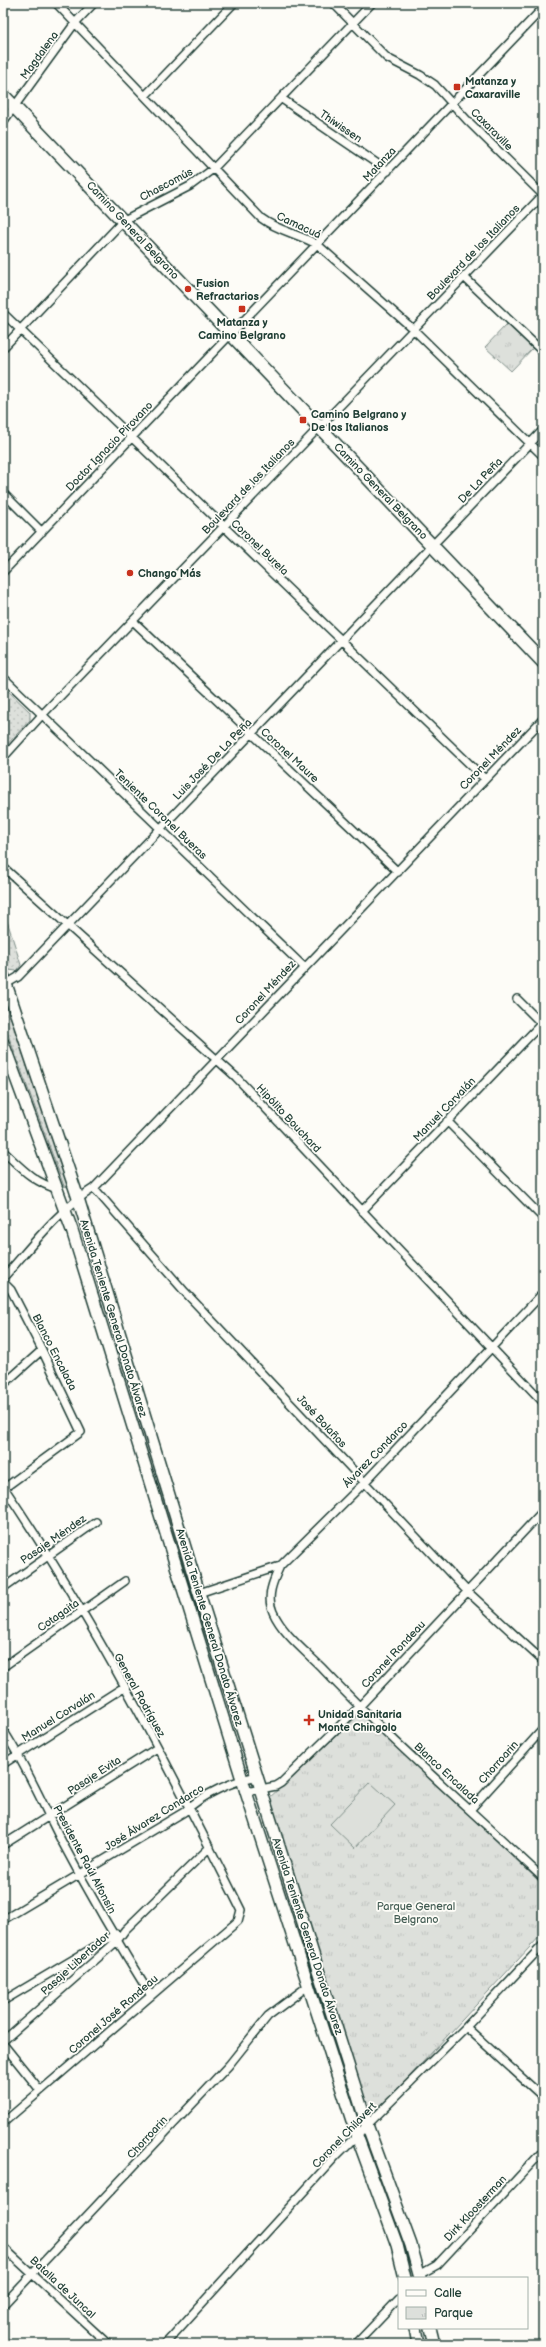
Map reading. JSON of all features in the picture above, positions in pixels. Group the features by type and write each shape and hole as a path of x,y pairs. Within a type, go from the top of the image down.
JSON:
{"main road":[{"name":"Camino General Belgrano","path":"3,95 124,220 231,335 543,662"},
{"name":"Avenida Teniente General Donato Álvarez","path":"4,980 78,1198 199,1593 368,2125 420,2276"},
{"name":"Avenida Teniente General Donato Álvarez","path":"3,1043 58,1189 246,1792 357,2136 397,2245 405,2277"},
{"path":"415,2329 418,2344"},
{"path":"430,2329 434,2344"}],"street":[{"name":"Camacuá","path":"56,3 213,169 269,224 318,245 413,330 543,456"},
{"name":"Magdalena","path":"3,122 15,108 75,23 94,3"},
{"path":"145,96 234,3"},
{"name":"Caxaraville","path":"334,3 387,58 428,79 543,195"},
{"name":"Chascomús","path":"3,348 124,220 190,186 213,169 354,24 372,3"},
{"name":"Matanza","path":"231,335 543,8"},
{"name":"Thiwissen","path":"282,99 388,171"},
{"name":"Boulevard de los Italianos","path":"3,758 41,716 321,428 543,195"},
{"path":"464,277 543,352"},
{"name":"Coronel Burela","path":"3,314 485,779"},
{"name":"Doctor Ignacio Pirovano","path":"3,572 231,335"},
{"name":"De La Peña","path":"433,546 543,430"},
{"path":"3,493 42,532"},
{"name":"Luis José De La Peña","path":"4,980 18,977 251,733 433,546"},
{"name":"Coronel Maure","path":"133,622 398,872"},
{"name":"Teniente Coronel Bueras","path":"3,677 41,716 161,828 304,967"},
{"name":"Coronel Méndez","path":"3,1278 64,1210 78,1198 94,1188 304,967 398,872 485,779 543,720"},
{"name":"Hipólito Bouchard","path":"3,867 69,925 236,1078 543,1402"},
{"path":"517,999 543,1024"},
{"name":"Manuel Corvalán","path":"362,1211 447,1120 543,1024"},
{"path":"447,1120 543,1218"},
{"path":"3,1150 33,1179 43,1185 58,1189"},
{"name":"José Bolaños","path":"94,1188 185,1292 467,1590 543,1661"},
{"name":"Blanco Encalada","path":"3,1282 11,1290 81,1429 80,1434 4,1487"},
{"name":"Álvarez Condarco","path":"199,1593 280,1566 365,1482 543,1293"},
{"path":"3,1385 42,1350"},
{"name":"General Rodríguez","path":"4,1487 81,1612 124,1687 189,1807 241,1910 238,1921"},
{"name":"Coronel Rondeau","path":"246,1792 282,1783 360,1706 467,1590 543,1511"},
{"name":"Pasaje Méndez","path":"3,1588 96,1522"},
{"name":"Blanco Encalada","path":"280,1566 271,1590 270,1602 274,1614 281,1626 360,1706 543,1878"},
{"name":"Cotagaita","path":"3,1667 125,1581"},
{"name":"Manuel Corvalán","path":"3,1764 124,1687"},
{"name":"Chorroarin","path":"470,1810 543,1729"},
{"name":"Presidente Raúl Alfonsín","path":"3,1730 18,1754 80,1876 115,1938 151,1996"},
{"name":"Pasaje Evita","path":"3,1845 157,1748"},
{"name":"José Álvarez Condarco","path":"3,1920 80,1876 189,1807 242,1779 258,1776"},
{"name":"Pasaje Libertador","path":"3,2041 125,1930 210,1847"},
{"name":"Coronel José Rondeau","path":"3,2123 238,1921"},
{"path":"3,2001 115,1938"},
{"name":"Coronel Chilavert","path":"165,2344 337,2155 466,2027 543,1946"},
{"name":"Chorroarin","path":"3,2305 229,2065 268,2016 308,1986"},
{"path":"466,2027 543,2097"},
{"path":"3,2044 40,2090"},
{"name":"Dirk Kloosterman","path":"420,2276 437,2264 543,2151"},
{"name":"Batalla de Juncal","path":"3,2247 108,2344"},
{"path":"356,2344 398,2300"}],"green space":[{"path":"507,324 533,348 511,371 485,347"},
{"path":"3,686 30,712 30,720 3,749"},
{"path":"3,908 21,965 17,971 8,970 3,954"},
{"path":"3,994 68,1187 64,1186 3,1021"},
{"name":"Parque General Belgrano","path":"361,1713 543,1885 543,1933 369,2120 268,1799"},
{"path":"370,1782 395,1805 355,1848 330,1824"}],"place":[{"name":"Matanza y Caxaraville","path":"457,87"},
{"name":"Fusion Refractarios","path":"188,289"},
{"name":"Matanza y Camino Belgrano","path":"242,309"},
{"name":"Camino Belgrano y De los Italianos","path":"303,420"},
{"name":"Chango Más","path":"130,573"},
{"name":"Unidad Sanitaria Monte Chingolo","path":"309,1720"}]}
